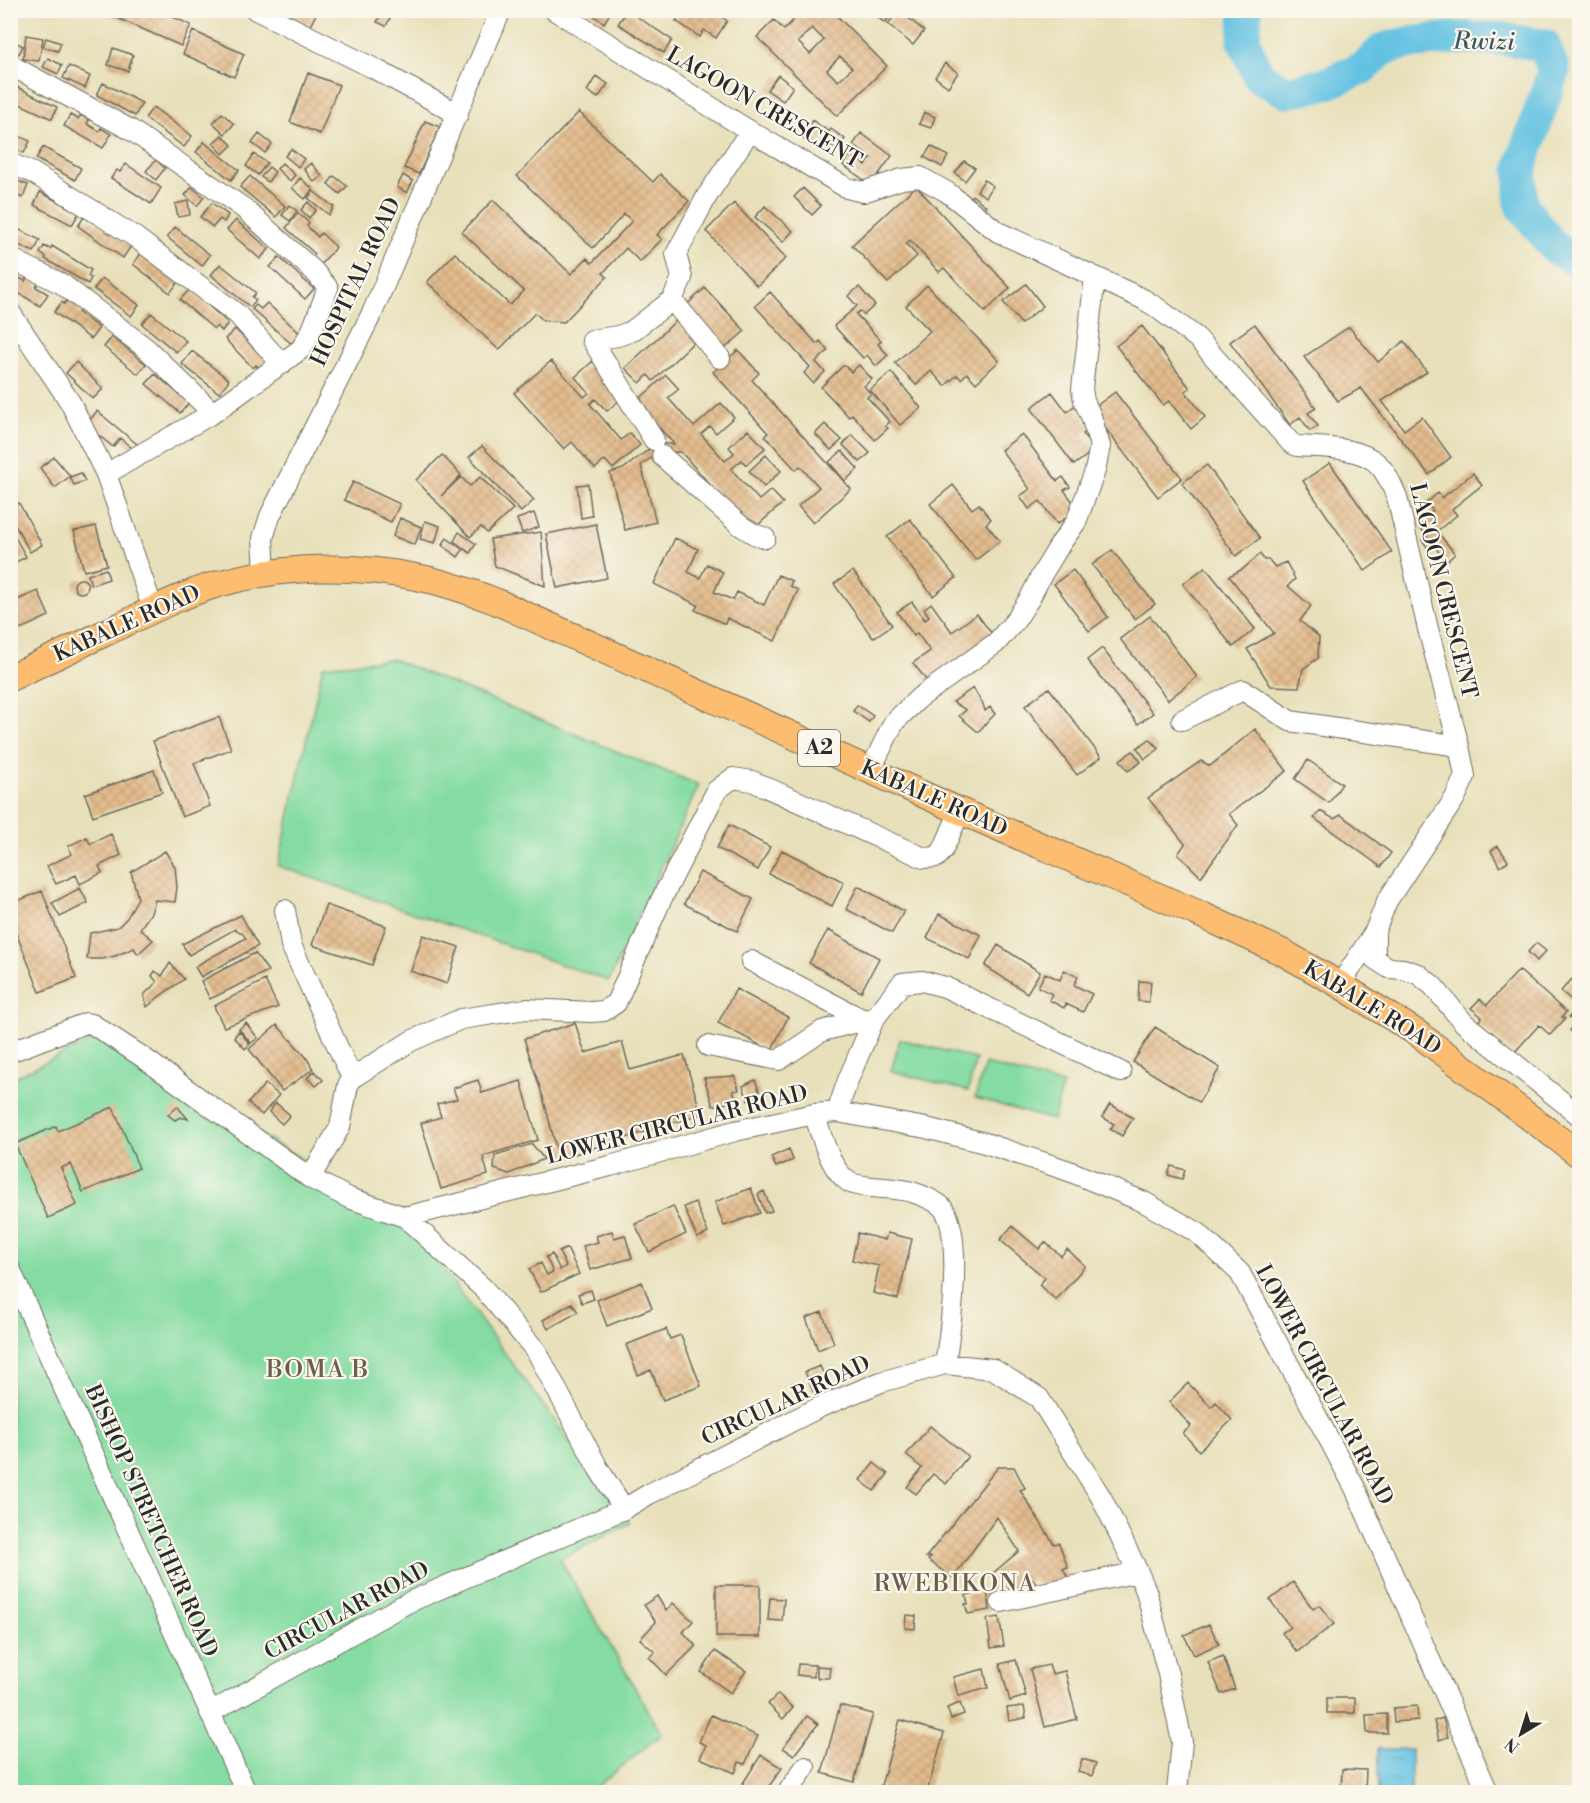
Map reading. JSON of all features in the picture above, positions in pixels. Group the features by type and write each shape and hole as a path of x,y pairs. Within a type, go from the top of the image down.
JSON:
{"main road":[{"name":"KABALE ROAD","path":"10,678 153,609 218,584 265,574 316,568 368,570 458,587 495,601 960,812 1284,953 1340,984 1425,1040 1580,1155"}],"street":[{"path":"256,10 375,69 458,114"},
{"name":"HOSPITAL ROAD","path":"265,574 263,538 270,516 373,311 501,10"},
{"name":"LAGOON CRESCENT","path":"554,10 847,188 863,192 902,179 920,177 947,192 998,232 1156,307 1197,338 1291,443 1297,446 1353,452 1379,465 1397,497 1465,776 1455,798 1388,901 1375,932 1340,984"},
{"path":"10,65 131,130 242,207 314,271 328,288 312,330 301,349 213,413 106,474"},
{"path":"750,131 707,196 676,254 682,278 672,300 632,331 618,336 592,340 658,448 741,526 765,538"},
{"path":"10,163 33,173 135,237 237,314 282,364"},
{"path":"10,258 62,284 81,298 147,349 213,413"},
{"path":"870,771 894,722 919,698 996,643 1015,621 1082,510 1095,471 1100,446 1082,389 1096,278"},
{"path":"672,300 720,358"},
{"path":"10,312 70,402 106,474 153,609"},
{"path":"1182,720 1243,690 1290,721 1459,746"},
{"path":"310,1178 339,1127 348,1085 352,1078 411,1041 461,1019 526,1009 604,1011 616,1003 661,900 717,790 733,778 752,781 924,858 937,857 943,850 960,812"},
{"path":"285,910 291,945 352,1078"},
{"path":"1375,932 1376,959 1389,968 1403,969 1418,974 1433,986 1464,1023 1580,1116"},
{"path":"752,961 869,1019"},
{"path":"837,1112 869,1019 902,983 922,981 945,987 1121,1072"},
{"path":"708,1046 779,1060 822,1031 869,1019"},
{"path":"10,1052 86,1023 92,1024 141,1056 310,1178 349,1198 405,1217 483,1288 537,1352 598,1468 624,1509"},
{"name":"LOWER CIRCULAR ROAD","path":"405,1217 610,1166 735,1131 814,1114 837,1112 926,1128 985,1143 1069,1171 1144,1202 1198,1233 1240,1274 1355,1488 1488,1792"},
{"path":"814,1114 829,1156 839,1172 850,1183 911,1191 942,1207 948,1219 954,1250 952,1312 945,1364"},
{"name":"BISHOP STRETCHER ROAD","path":"10,1269 246,1792"},
{"name":"CIRCULAR ROAD","path":"211,1712 406,1603 624,1509 820,1407 881,1382 945,1364 993,1369 1039,1398 1101,1497 1146,1591 1168,1674 1182,1742 1177,1792"},
{"path":"1001,1602 1138,1572"},
{"path":"788,1792 805,1767"}],"green space":[{"path":"392,659 699,785 609,981 278,866 323,666"},
{"path":"100,1036 411,1226 630,1523 560,1559 662,1734 590,1792 11,1792 11,1079"},
{"path":"900,1039 976,1059 968,1091 891,1071"},
{"path":"985,1064 1063,1085 1053,1120 975,1098"}],"water":[{"path":"1378,1749 1411,1749 1411,1792 1378,1792"}],"building":[{"path":"10,10 18,10 14,21 10,20"},
{"path":"99,10 158,10 191,25 181,46"},
{"path":"291,10 310,10 316,14 310,26 289,15"},
{"path":"383,10 393,12 386,26 377,22"},
{"path":"586,10 612,10 604,23"},
{"path":"627,10 672,40 664,53 618,24"},
{"path":"675,10 720,10 718,14 727,21 716,38 704,30 700,37 676,21 680,14"},
{"path":"794,10 831,10 887,66 837,116 757,37 774,20 784,30 798,15","holes":["812,28 824,40 810,54 798,42","840,56 852,68 838,81 827,70"]},
{"path":"874,10 894,10 885,23 872,13"},
{"path":"899,10 924,31 913,45 888,24"},
{"path":"193,31 244,54 234,77 183,54"},
{"path":"26,35 43,38 39,61 23,59"},
{"path":"46,38 61,43 58,51 43,47"},
{"path":"10,39 23,46 19,54 10,49"},
{"path":"113,48 133,55 128,71 108,65"},
{"path":"48,58 62,65 58,74 43,67"},
{"path":"945,63 958,73 948,87 935,77"},
{"path":"69,66 90,76 85,88 63,78"},
{"path":"308,73 339,85 320,134 290,122"},
{"path":"778,75 793,87 783,101 767,90"},
{"path":"596,76 608,84 598,98 587,91"},
{"path":"103,83 142,103 135,116 97,95"},
{"path":"17,87 57,107 52,119 11,100"},
{"path":"153,107 192,136 184,147 145,118"},
{"path":"579,112 653,182 660,174 689,201 657,235 662,239 640,262 626,248 603,273 607,277 564,322 543,320 535,313 499,350 427,282 455,253 510,305 524,291 462,232 493,200 571,274 587,258 592,263 632,221 624,214 593,248 517,176"},
{"path":"924,112 935,117 931,128 919,124"},
{"path":"222,113 234,124 225,134 213,123"},
{"path":"70,115 78,119 81,115 89,120 87,124 99,131 101,128 111,134 103,148 64,126"},
{"path":"812,120 828,131 817,148 801,137"},
{"path":"425,121 440,127 419,174 404,168"},
{"path":"831,129 845,139 837,150 823,140"},
{"path":"10,132 30,141 24,153 10,147"},
{"path":"861,133 892,156 871,185 843,165 850,155 866,165 871,158 853,145"},
{"path":"259,134 272,144 265,153 252,143"},
{"path":"222,135 232,145 223,154 213,143"},
{"path":"204,142 239,170 231,180 196,152"},
{"path":"931,146 948,156 942,167 924,157"},
{"path":"43,147 81,168 75,180 36,159"},
{"path":"291,149 304,159 298,167 285,156"},
{"path":"254,154 267,163 258,175 246,166"},
{"path":"156,160 165,168 156,180 146,171"},
{"path":"964,161 975,168 965,181 955,173"},
{"path":"282,163 295,175 290,181 277,169"},
{"path":"311,163 322,176 314,182 304,169"},
{"path":"126,164 161,188 151,204 111,178"},
{"path":"269,167 275,172 268,182 261,177"},
{"path":"403,175 413,181 407,193 397,187"},
{"path":"250,176 285,206 276,217 240,187"},
{"path":"334,176 347,186 340,194 328,184"},
{"path":"10,178 28,185 23,198 10,193"},
{"path":"300,178 313,189 305,199 292,188"},
{"path":"984,180 993,186 986,197 977,191"},
{"path":"916,186 1010,288 985,312 944,268 939,272 910,240 906,244 917,256 888,283 852,245"},
{"path":"192,187 204,197 197,206 185,195"},
{"path":"803,188 821,206 812,215 794,197"},
{"path":"313,191 334,207 329,215 308,198"},
{"path":"40,192 79,213 72,225 34,205"},
{"path":"972,195 986,206 979,215 965,204"},
{"path":"188,201 190,215 178,217 175,204"},
{"path":"308,202 316,210 309,218 301,210"},
{"path":"212,203 228,215 224,222 220,219 213,227 200,217"},
{"path":"734,203 786,258 757,286 706,231"},
{"path":"289,205 297,211 290,221 282,215"},
{"path":"765,206 793,231 783,242 755,217"},
{"path":"298,213 309,223 307,226 318,237 321,233 336,247 321,264 312,257 315,254 286,228"},
{"path":"84,217 90,221 91,219 131,246 123,258 78,226"},
{"path":"236,220 269,249 260,259 227,230"},
{"path":"10,225 40,240 34,252 10,241"},
{"path":"175,227 210,255 202,266 167,237"},
{"path":"44,246 50,249 52,246 91,270 88,284 45,259 46,257 40,253"},
{"path":"142,252 179,281 170,293 133,264"},
{"path":"279,257 314,289 305,299 270,267"},
{"path":"220,264 256,293 252,297 256,300 250,307 211,275"},
{"path":"10,273 25,281 27,277 38,283 36,287 48,294 40,306 10,288"},
{"path":"102,278 139,305 131,316 94,289"},
{"path":"1026,284 1043,306 1021,324 1003,302"},
{"path":"927,285 999,361 976,383 967,373 961,379 957,375 945,386 931,371 916,385 895,363 930,331 906,306"},
{"path":"859,287 875,305 864,315 860,311 856,314 881,341 878,344 888,355 876,366 867,355 863,358 834,326 857,306 848,296"},
{"path":"705,288 745,331 723,350 684,307"},
{"path":"190,289 228,323 222,331 217,326 214,329 180,300"},
{"path":"770,292 817,344 820,341 828,351 816,362 825,372 813,383 804,373 810,367 755,306"},
{"path":"69,297 82,307 78,312 99,328 91,339 54,312"},
{"path":"267,303 304,337 295,347 252,309 256,305 261,309"},
{"path":"151,313 186,341 176,352 142,324"},
{"path":"679,318 698,338 653,381 648,375 640,383 625,368"},
{"path":"1255,324 1316,408 1308,413 1318,426 1310,431 1300,417 1290,425 1230,342"},
{"path":"1142,326 1190,388 1185,391 1205,417 1191,429 1169,401 1163,405 1116,346"},
{"path":"1349,327 1378,362 1404,341 1427,372 1382,401 1404,430 1422,417 1451,457 1429,475 1361,388 1338,401 1304,357"},
{"path":"235,329 271,365 264,373 256,365 253,368 225,339"},
{"path":"112,337 146,364 138,374 104,347"},
{"path":"738,350 759,373 752,380 851,489 813,523 798,506 819,487 800,466 796,470 765,436 768,433 713,372"},
{"path":"192,351 229,380 219,393 182,364"},
{"path":"551,361 584,397 589,393 575,377 593,361 624,396 607,411 595,399 590,404 621,440 630,433 640,445 613,469 605,460 595,469 572,442 564,449 514,393"},
{"path":"76,362 103,389 93,399 66,373"},
{"path":"844,365 851,372 859,365 872,379 864,386 871,394 867,397 890,422 885,426 888,428 875,440 852,414 849,417 821,387"},
{"path":"891,372 921,408 900,425 870,390"},
{"path":"155,374 189,403 180,413 146,384"},
{"path":"666,375 679,389 668,398 694,427 721,403 734,417 716,433 710,426 701,434 725,461 734,453 729,447 748,430 765,448 746,465 742,460 731,469 759,500 771,490 783,503 751,531 681,452 660,452 641,465 656,522 625,530 610,473 623,469 656,444 674,444 636,402"},
{"path":"1052,392 1067,412 1075,405 1092,427 1083,434 1094,450 1074,465 1031,408"},
{"path":"1115,392 1182,478 1158,497 1091,410"},
{"path":"97,411 137,444 133,449 120,438 113,447 86,425"},
{"path":"825,424 842,440 831,450 815,434"},
{"path":"1022,434 1057,481 1063,477 1070,487 1064,490 1078,509 1057,524 1040,501 1029,509 1020,496 1030,489 1001,450"},
{"path":"852,435 870,453 860,462 843,445"},
{"path":"482,446 534,500 521,512 469,457"},
{"path":"842,451 858,469 845,481 829,462"},
{"path":"442,455 461,475 441,496 461,477 470,486 480,477 513,509 487,533 481,527 470,537 416,480"},
{"path":"766,455 781,471 764,487 749,471"},
{"path":"54,457 70,476 55,488 40,468"},
{"path":"1330,463 1392,552 1365,571 1303,481"},
{"path":"1207,465 1260,538 1236,556 1182,483"},
{"path":"81,473 85,481 74,485 70,477"},
{"path":"1473,473 1482,485 1452,509 1457,515 1437,531 1455,554 1446,562 1435,547 1430,551 1422,540 1427,536 1417,523 1433,511 1426,503 1438,493 1442,498"},
{"path":"353,482 400,504 391,522 344,500"},
{"path":"588,484 592,516 581,518 577,485"},
{"path":"953,485 972,509 979,504 991,519 986,524 1000,541 976,560 930,504"},
{"path":"10,487 17,500 10,503"},
{"path":"19,503 42,545 30,552 10,516 10,508"},
{"path":"534,513 539,527 522,533 517,519"},
{"path":"400,518 421,527 415,545 393,536"},
{"path":"910,519 956,578 933,596 887,537"},
{"path":"425,521 440,526 435,543 420,539"},
{"path":"596,524 607,578 557,588 546,534"},
{"path":"96,526 107,565 84,571 74,531"},
{"path":"10,528 26,557 10,565"},
{"path":"459,532 476,544 470,553 454,541"},
{"path":"541,532 545,586 495,566 490,539"},
{"path":"447,538 463,550 458,557 442,545"},
{"path":"675,538 698,549 688,572 700,578 707,564 723,572 714,592 733,600 737,592 764,605 778,575 792,581 790,586 798,590 775,641 727,618 725,624 695,610 698,605 654,584"},
{"path":"1112,550 1155,604 1135,619 1092,565"},
{"path":"1260,554 1264,560 1269,560 1275,567 1286,562 1295,579 1288,586 1311,606 1300,621 1319,637 1318,658 1303,669 1299,687 1271,686 1247,649 1274,633 1229,576 1243,569"},
{"path":"1205,567 1255,629 1233,647 1183,584"},
{"path":"106,569 109,579 91,585 88,575"},
{"path":"1073,570 1108,617 1089,631 1054,584"},
{"path":"853,571 892,625 873,638 834,584"},
{"path":"78,579 84,579 88,586 84,593 78,593 74,589 74,583"},
{"path":"38,591 49,616 10,634 10,603"},
{"path":"912,602 925,620 929,616 924,609 931,603 952,632 977,614 995,638 927,681 913,663 930,651 917,633 914,636 897,612"},
{"path":"1150,616 1197,677 1168,700 1120,639"},
{"path":"1102,648 1153,713 1138,724 1087,660"},
{"path":"973,688 985,711 990,707 995,714 978,732 959,716 966,710 953,702"},
{"path":"1049,688 1101,757 1077,775 1025,706"},
{"path":"857,705 873,716 869,722 853,711"},
{"path":"219,717 231,749 194,763 210,806 182,817 153,741"},
{"path":"1255,729 1287,771 1229,814 1238,825 1201,877 1178,854 1185,844 1148,798 1201,761 1210,766"},
{"path":"1150,739 1159,749 1145,759 1137,748"},
{"path":"1133,751 1141,762 1128,771 1120,760"},
{"path":"1308,760 1342,784 1329,803 1295,779"},
{"path":"154,770 162,792 93,816 85,794"},
{"path":"1320,811 1334,819 1341,815 1391,853 1381,867 1314,818"},
{"path":"729,825 770,847 758,870 717,848"},
{"path":"111,834 121,855 99,866 102,873 80,884 76,875 56,884 47,866 72,854 68,846 87,837 90,844"},
{"path":"1498,846 1508,861 1500,867 1491,851"},
{"path":"782,850 844,882 832,906 769,874"},
{"path":"165,851 175,867 177,887 175,902 155,900 151,913 140,929 153,940 138,954 134,948 115,956 87,959 90,933 118,927 127,918 138,898 131,872"},
{"path":"700,872 753,899 737,931 684,904"},
{"path":"858,886 904,911 892,933 846,909"},
{"path":"80,888 88,903 60,917 52,903"},
{"path":"42,891 76,978 40,992 10,918 10,904"},
{"path":"326,905 386,926 372,965 312,945"},
{"path":"939,914 981,935 969,959 927,938"},
{"path":"241,915 258,946 201,977 195,967 197,965 246,938 235,929 189,955 182,944"},
{"path":"828,930 879,958 861,992 809,963"},
{"path":"423,935 459,947 447,984 411,971"},
{"path":"1536,943 1546,951 1537,961 1528,952"},
{"path":"998,945 1040,972 1027,993 985,966"},
{"path":"255,953 268,971 210,999 201,981"},
{"path":"170,963 184,979 147,1007 144,995 157,982 152,976 155,971 162,976"},
{"path":"1064,970 1078,977 1074,985 1092,994 1083,1012 1066,1004 1064,1008 1049,1000 1052,994 1038,987 1045,973 1060,980"},
{"path":"1519,970 1566,1012 1562,1017 1565,1019 1550,1035 1539,1025 1513,1054 1478,1022 1482,1017 1471,1008 1480,999 1487,1005"},
{"path":"1572,979 1580,987 1580,1019 1576,1023 1569,1017 1578,1006 1561,991"},
{"path":"265,980 278,1007 224,1027 214,1006"},
{"path":"1139,981 1151,982 1149,1002 1138,1001"},
{"path":"736,989 788,1017 771,1051 718,1023"},
{"path":"1580,1021 1580,1041 1570,1030"},
{"path":"246,1023 258,1038 251,1043 239,1029"},
{"path":"575,1023 585,1053 622,1042 630,1070 684,1055 701,1114 559,1159 543,1097 524,1039"},
{"path":"277,1025 306,1057 313,1069 282,1091 249,1049"},
{"path":"1155,1027 1220,1068 1199,1102 1133,1062"},
{"path":"239,1031 250,1044 245,1049 234,1037"},
{"path":"314,1071 323,1080 316,1086 307,1078"},
{"path":"735,1076 739,1090 733,1091 737,1101 713,1106 704,1078"},
{"path":"478,1080 482,1093 521,1081 538,1140 483,1156 488,1175 441,1189 421,1123 441,1117 437,1104 457,1099 453,1088"},
{"path":"755,1080 761,1095 748,1101 743,1086"},
{"path":"265,1084 279,1095 262,1115 248,1103"},
{"path":"276,1103 290,1115 282,1124 269,1112"},
{"path":"1110,1104 1133,1118 1122,1136 1110,1129 1114,1124 1102,1117"},
{"path":"177,1106 188,1119 180,1117 175,1120 168,1115"},
{"path":"113,1107 139,1168 83,1192 71,1164 61,1168 77,1205 48,1218 15,1144 56,1126 58,1131"},
{"path":"532,1144 544,1159 509,1174 494,1169 495,1155"},
{"path":"789,1149 793,1160 776,1167 771,1157"},
{"path":"1171,1166 1185,1170 1182,1179 1168,1175"},
{"path":"751,1188 760,1213 724,1226 715,1202"},
{"path":"764,1191 772,1211 765,1213 758,1194"},
{"path":"695,1202 708,1233 697,1238 684,1207"},
{"path":"673,1206 686,1234 649,1252 635,1224"},
{"path":"1012,1226 1039,1249 1045,1242 1061,1256 1067,1249 1085,1266 1056,1300 1039,1285 1045,1278 1000,1240"},
{"path":"612,1231 614,1238 625,1235 632,1258 590,1270 583,1246 598,1242 596,1236"},
{"path":"858,1233 885,1240 887,1233 912,1239 898,1299 873,1293 879,1266 852,1260"},
{"path":"567,1248 579,1274 541,1292 529,1269 541,1263 547,1275 553,1272 546,1257 552,1254 560,1270 566,1266 559,1252"},
{"path":"642,1282 652,1308 607,1326 597,1300"},
{"path":"591,1290 594,1299 582,1303 578,1294"},
{"path":"572,1303 578,1312 548,1329 543,1320"},
{"path":"822,1312 834,1343 818,1350 806,1318"},
{"path":"666,1329 670,1339 681,1335 701,1386 663,1400 651,1370 638,1375 626,1345"},
{"path":"820,1366 831,1391 816,1398 805,1372"},
{"path":"1188,1383 1211,1407 1216,1402 1232,1420 1199,1451 1183,1433 1191,1426 1169,1402"},
{"path":"930,1426 968,1456 946,1484 933,1474 916,1494 907,1487 922,1468 906,1455"},
{"path":"874,1463 888,1474 874,1491 860,1480"},
{"path":"998,1467 1014,1467 1025,1488 1020,1490 1054,1544 1059,1543 1068,1568 1063,1568 1068,1578 1041,1590 1033,1579 1003,1598 992,1574 1019,1551 997,1517 953,1578 928,1560 931,1557 926,1557"},
{"path":"1293,1582 1313,1609 1319,1605 1334,1624 1297,1652 1282,1633 1290,1627 1270,1600"},
{"path":"716,1585 760,1585 760,1637 716,1637"},
{"path":"987,1591 990,1610 968,1614 965,1604 968,1604 966,1595"},
{"path":"657,1596 666,1611 673,1603 693,1621 683,1632 696,1646 666,1675 649,1657 655,1652 640,1639 656,1622 644,1605"},
{"path":"770,1598 784,1599 782,1621 768,1620"},
{"path":"906,1615 916,1616 915,1629 905,1628"},
{"path":"999,1617 1004,1646 991,1648 987,1619"},
{"path":"1209,1624 1219,1644 1194,1655 1184,1635"},
{"path":"715,1651 746,1671 731,1693 701,1672"},
{"path":"1223,1656 1235,1689 1221,1694 1208,1662"},
{"path":"1016,1660 1026,1696 1010,1701 1000,1664"},
{"path":"798,1664 815,1665 814,1677 797,1675"},
{"path":"1049,1665 1052,1674 1065,1671 1077,1719 1045,1727 1030,1669"},
{"path":"817,1666 830,1667 829,1678 817,1678"},
{"path":"984,1669 988,1688 958,1696 953,1677"},
{"path":"778,1694 793,1708 783,1719 768,1704"},
{"path":"1327,1698 1355,1698 1355,1713 1327,1713"},
{"path":"960,1703 964,1714 951,1719 947,1708"},
{"path":"840,1705 873,1714 854,1782 822,1773"},
{"path":"1024,1706 1026,1718 1009,1721 1007,1708"},
{"path":"1417,1706 1418,1720 1394,1722 1393,1708"},
{"path":"1387,1714 1387,1733 1367,1733 1366,1715"},
{"path":"711,1715 758,1736 745,1764 739,1762 735,1773 700,1758 706,1745 699,1742"},
{"path":"807,1716 818,1724 794,1755 783,1748"},
{"path":"1443,1718 1448,1737 1439,1740 1434,1721"},
{"path":"900,1720 944,1733 927,1792 879,1792"},
{"path":"761,1755 782,1768 765,1792 751,1792 741,1786"},
{"path":"1082,1759 1096,1763 1092,1776 1078,1772"},
{"path":"1342,1769 1366,1770 1365,1792 1341,1792"}],"waterway":[{"name":"Rwizi","path":"1246,10 1244,41 1259,77 1287,92 1328,83 1365,67 1383,49 1408,43 1454,38 1503,39 1544,45 1554,70 1521,166 1521,205 1555,248 1580,263"}],"district":[{"name":"BOMA B","path":"318,1370"},
{"name":"RWEBIKONA","path":"955,1584"}]}
